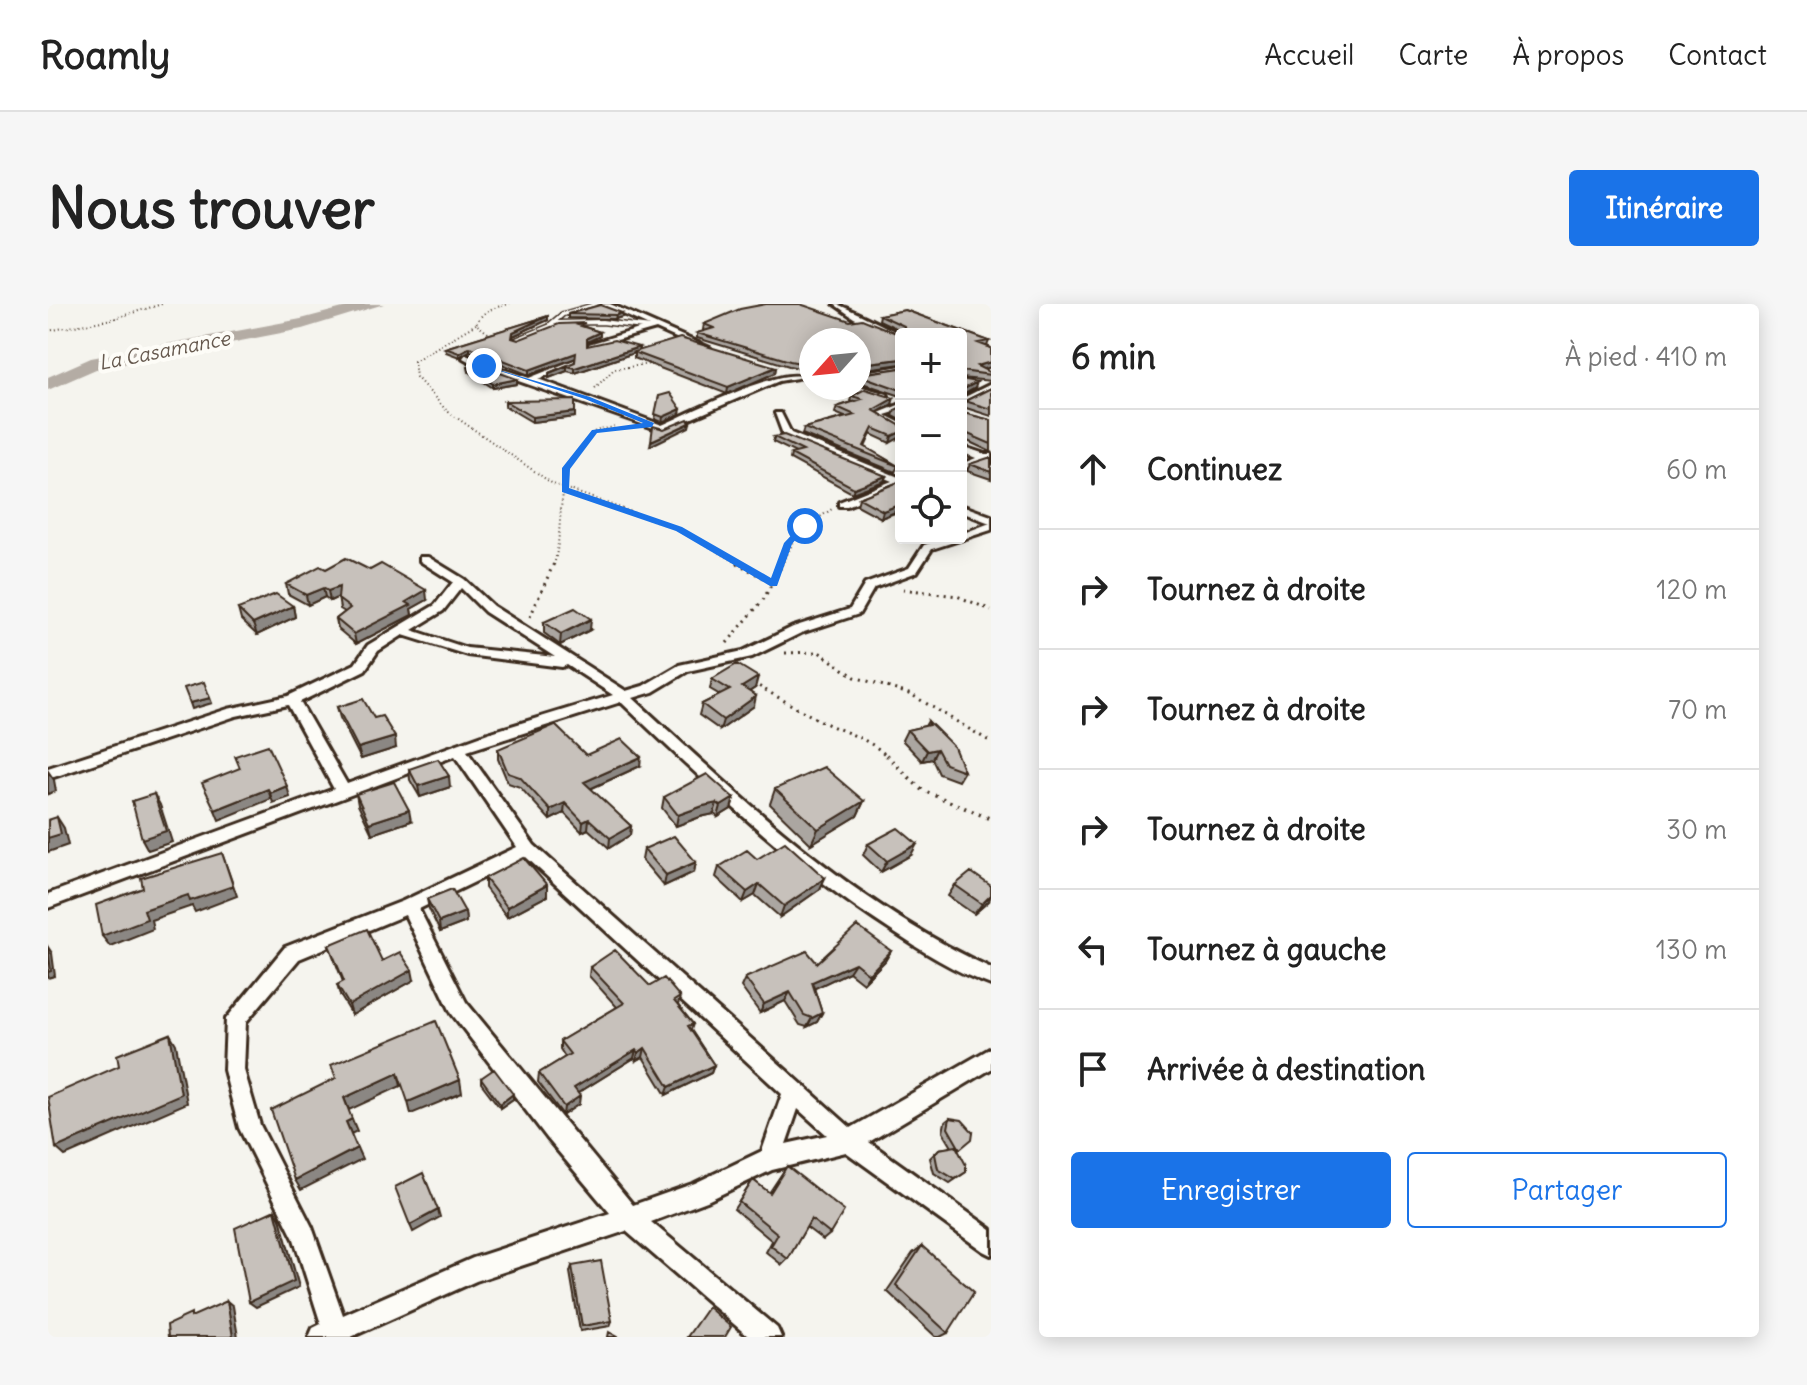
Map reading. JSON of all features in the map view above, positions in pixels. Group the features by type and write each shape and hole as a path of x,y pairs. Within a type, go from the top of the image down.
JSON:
{"street":[{"path":"601,304 635,314 653,327 713,350"},
{"path":"837,304 856,317 895,334"},
{"path":"592,346 653,327"},
{"path":"466,356 484,366 588,398 662,428 777,379 799,377"},
{"path":"538,383 533,378 571,362"},
{"path":"775,369 799,377"},
{"path":"871,373 895,369"},
{"path":"976,384 991,386"},
{"path":"967,400 991,386"},
{"path":"871,393 895,402"},
{"path":"895,407 878,415 895,424"},
{"path":"778,415 787,435 901,481 843,504"},
{"path":"967,451 989,458"},
{"path":"967,465 989,458"},
{"path":"967,510 991,520"},
{"path":"967,536 991,526"},
{"path":"48,901 342,790 459,751 537,720 648,689 684,668 747,654 797,630 855,611 869,586 913,570 928,547 939,544"},
{"path":"424,559 460,581 489,609 622,695 762,826 843,891 942,954 991,977"},
{"path":"48,774 233,712 292,700 360,667 373,648 439,608 460,581"},
{"path":"404,631 432,644 508,657 533,656 576,666"},
{"path":"292,700 342,790"},
{"path":"459,751 528,849 849,1141 991,1243"},
{"path":"528,849 409,906 292,953 236,1019 234,1070 250,1128 304,1235 332,1335 473,1270 699,1193 770,1159 849,1141 991,1058"},
{"path":"409,906 459,1008 555,1130 629,1218 768,1337"},
{"path":"770,1159 793,1092"}],"lane":[{"path":"516,340 551,324 563,314 601,304"},
{"path":"551,324 602,322 653,327"}],"path":[{"path":"48,331 112,319 162,304"},
{"path":"510,304 485,311 476,324 414,361 418,385 462,423 565,490 679,529 774,584"},
{"path":"476,324 488,333"},
{"path":"592,346 589,353 614,369"},
{"path":"588,398 614,369 662,362"},
{"path":"523,632 550,579 561,537 566,468 595,431 652,424"},
{"path":"713,662 774,584 788,543 820,514 843,504"},
{"path":"869,586 933,591 991,610"},
{"path":"747,654 819,652 855,677 912,695 991,742"},
{"path":"747,680 825,723 874,744 922,790 991,819"}],"building":[{"path":"766,304 800,304 850,321 862,319 895,333 895,360 871,363 871,328 799,328 799,363 697,333 714,328 704,324 740,309"},
{"path":"600,305 622,313 568,314"},
{"path":"905,310 954,328 904,328 880,315"},
{"path":"548,316 513,332 512,338 518,340 559,324 585,323 578,325 600,332 587,338 587,346 614,340 639,347 575,368 567,366 549,373 575,362 576,353 529,370 470,347 459,353 445,348"},
{"path":"967,333 989,341 978,343 991,348 991,362 977,366 991,375 967,372"},
{"path":"680,338 776,367 728,387 634,352"},
{"path":"478,365 517,379 493,384 468,367"},
{"path":"895,369 895,388 871,379 871,372"},
{"path":"991,388 991,409 967,400"},
{"path":"871,391 894,398 873,410 895,423 895,435 873,428 864,446 895,465 804,428 855,415 837,407 859,400 871,400"},
{"path":"670,393 681,409 663,417 655,414 659,396"},
{"path":"575,400 575,412 532,417 505,401"},
{"path":"967,414 991,420 991,444 967,434"},
{"path":"688,419 690,423 651,441 653,426 664,429"},
{"path":"784,435 886,476 854,488 791,454 803,451 774,437"},
{"path":"991,458 991,472 970,464"},
{"path":"895,483 895,506 883,511 859,498"},
{"path":"346,558 370,570 381,564 426,590 406,602 411,605 354,634 336,619 350,608 338,599 339,587 328,591 323,588 306,595 286,584 320,566 326,569"},
{"path":"276,594 293,606 253,624 238,609"},
{"path":"575,608 591,619 561,634 544,622"},
{"path":"737,664 758,677 742,687 756,696 723,720 702,704 730,690 712,679"},
{"path":"204,682 210,698 190,703 184,688"},
{"path":"363,699 374,718 382,716 395,737 358,748 337,707"},
{"path":"928,721 954,747 964,771 945,764 937,749 927,751 907,730 929,725"},
{"path":"555,725 586,755 622,739 641,757 584,782 631,826 610,838 589,819 583,822 565,803 550,810 520,777 508,773 498,749"},
{"path":"268,745 287,786 270,793 268,789 215,810 202,783 240,768 235,756"},
{"path":"438,759 449,776 418,786 409,769"},
{"path":"824,767 864,801 818,829 775,789"},
{"path":"707,774 734,798 721,806 717,803 678,815 664,797"},
{"path":"394,782 409,810 369,823 356,794"},
{"path":"154,794 166,831 142,839 132,801"},
{"path":"57,817 61,834 48,838 48,820"},
{"path":"898,828 917,844 887,861 868,844"},
{"path":"674,836 696,862 666,875 644,849"},
{"path":"785,842 825,878 784,906 759,884 747,892 719,867 747,850 757,859"},
{"path":"222,853 233,886 190,901 188,895 144,910 147,919 102,936 96,905 143,888 141,878"},
{"path":"524,858 547,885 507,907 485,878"},
{"path":"971,872 991,886 991,895 982,904 955,885"},
{"path":"452,889 465,912 439,922 427,899"},
{"path":"857,926 891,951 869,974 855,963 812,982 822,1013 812,1018 804,1015 790,992 764,1004 745,978 807,951 817,963"},
{"path":"367,929 382,961 400,952 412,970 349,1005 337,985 344,981 329,945"},
{"path":"615,950 650,986 664,978 680,997 674,1001 693,1024 688,1026 714,1065 669,1087 645,1048 638,1053 636,1050 574,1088 580,1096 564,1107 539,1073 570,1054 560,1041 624,1003 590,967"},
{"path":"436,1021 460,1080 408,1102 398,1073 344,1098 352,1119 346,1122 357,1148 295,1180 271,1110 336,1078 331,1065"},
{"path":"170,1034 181,1094 56,1148 48,1097 119,1066 117,1055"},
{"path":"494,1069 513,1094 500,1104 481,1078"},
{"path":"950,1118 962,1120 973,1132 972,1139 960,1149 948,1128"},
{"path":"956,1146 966,1165 966,1172 955,1179 938,1169 935,1154 939,1149"},
{"path":"787,1166 844,1211 830,1234 811,1219 788,1259 771,1246 778,1234 739,1202 753,1180 770,1193"},
{"path":"423,1173 438,1210 410,1225 395,1187"},
{"path":"275,1210 294,1281 249,1302 235,1228"},
{"path":"922,1246 974,1292 948,1333 896,1285"},
{"path":"601,1261 612,1321 582,1326 572,1266"},
{"path":"227,1301 233,1337 168,1337 167,1325"},
{"path":"708,1307 731,1327 725,1337 687,1337"}],"waterway":[{"name":"La Casamance","path":"48,384 91,364 302,324 376,304"}],"route":[{"path":"484,366 588,398 619,414 652,424 595,431 566,468 568,482 565,490 679,529 774,584 788,543 805,526"}]}
